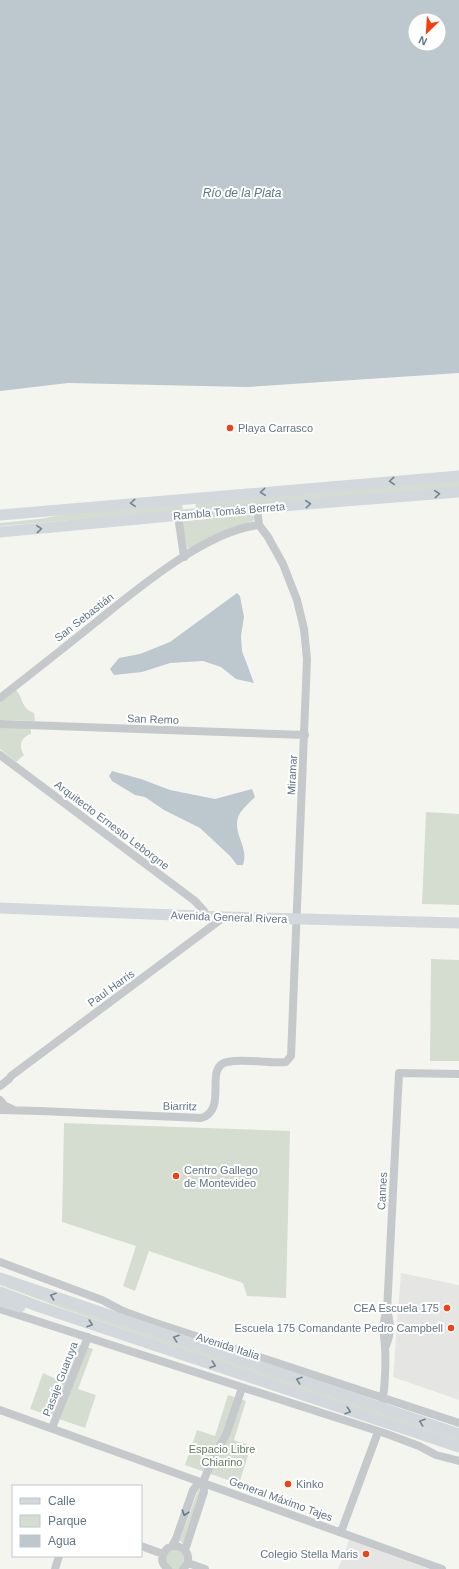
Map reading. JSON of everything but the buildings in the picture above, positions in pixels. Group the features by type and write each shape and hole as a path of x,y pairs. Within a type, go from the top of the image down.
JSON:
{"main road":[{"name":"Rambla Tomás Berreta","path":"0,515 459,476"},
{"name":"Rambla Tomás Berreta","path":"2,533 257,508 459,492"},
{"path":"188,498 190,515"},
{"path":"0,522 36,517 57,510"},
{"name":"Avenida General Rivera","path":"0,908 224,917 459,923"},
{"name":"Avenida Italia","path":"0,1278 122,1315 382,1403 459,1434"},
{"name":"Avenida Italia","path":"0,1292 40,1307 459,1447"},
{"path":"0,1301 28,1309 40,1307"}],"street":[{"name":"Miramar","path":"257,508 259,525 268,537 283,564 293,587 304,629 307,660 292,1054"},
{"path":"178,516 184,557"},
{"name":"San Sebastián","path":"0,698 138,588 184,557 235,531 259,525"},
{"name":"San Remo","path":"0,724 305,735"},
{"name":"Arquitecto Ernesto Leborgne","path":"0,755 195,901 204,911 206,916"},
{"name":"Paul Harris","path":"0,1086 11,1076 224,917"},
{"name":"Biarritz","path":"0,1110 201,1118 210,1114 214,1107 217,1074 222,1064 240,1061 286,1062 292,1054"},
{"name":"Cannes","path":"382,1403 385,1347 391,1329 391,1322 387,1311 399,1073 459,1074"},
{"name":"Paul Harris","path":"0,1080 11,1076"},
{"name":"Biarritz","path":"0,1100 1,1103 8,1108 21,1110"},
{"name":"Avenida Italia","path":"0,1262 102,1300 122,1315"},
{"path":"0,1309 399,1438 445,1459 459,1461"},
{"name":"Pasaje Guaruya","path":"52,1428 88,1337"},
{"path":"185,1550 204,1492 203,1482 215,1454 226,1435 242,1388"},
{"name":"Avenida Italia","path":"382,1403 459,1423"},
{"name":"General Máximo Tajes","path":"0,1410 442,1569"},
{"path":"341,1532 378,1432"},
{"path":"168,1569 164,1564 164,1554 166,1550 172,1546 178,1534 193,1490 198,1484 203,1482"},
{"path":"142,1546 164,1554"},
{"path":"172,1546 179,1546 185,1550 188,1555 186,1566 205,1569"},
{"path":"55,1569 59,1557"}],"shaded area":[{"path":"401,1273 459,1285 459,1400 393,1377"},
{"name":"Colegio Stella Maris","path":"349,1540 429,1569 338,1569"}],"green space":[{"path":"459,479 459,487 197,509 195,506 197,502"},
{"path":"182,504 183,508 180,511 0,526 0,523 39,519 66,514"},
{"path":"250,515 255,517 253,521 190,549 187,548 182,524 184,521"},
{"path":"16,690 26,708 34,713 35,721 0,720 0,703"},
{"path":"0,728 31,728 31,734 25,737 21,745 24,755 16,762 0,749"},
{"path":"426,812 459,814 459,905 422,904"},
{"path":"431,959 459,960 459,1061 430,1061"},
{"name":"Centro Gallego de Montevideo","path":"64,1123 290,1131 286,1298 247,1296 243,1283 149,1251 135,1291 123,1286 136,1246 62,1222"},
{"path":"0,1281 459,1438 459,1444 62,1308 0,1285"},
{"path":"74,1343 93,1349 78,1389 96,1395 85,1428 30,1409 43,1373 60,1381"},
{"name":"Espacio Libre Chiarino","path":"228,1395 246,1401 234,1440 251,1446 239,1484 185,1465 197,1430 215,1436"},
{"path":"198,1490 202,1490 184,1543 182,1543 180,1540"},
{"path":"175,1548 186,1555 180,1569 170,1569 168,1567 165,1555"}],"water":[{"name":"Río de la Plata","path":"0,0 459,0 459,373 247,387 68,383 0,391"},
{"path":"237,593 240,596 244,617 241,636 242,651 254,683 236,679 221,667 203,661 170,663 142,672 114,675 110,669 119,658 140,654 170,642"},
{"path":"112,771 141,779 170,790 215,799 252,789 255,797 240,813 237,823 238,833 244,854 243,865 237,865 230,856 200,828 164,810 145,797 135,795 112,781 109,776"}],"place":[{"name":"Playa Carrasco","path":"230,428"},
{"name":"Centro Gallego de Montevideo","path":"176,1176"},
{"name":"CEA Escuela 175","path":"447,1308"},
{"name":"Escuela 175 Comandante Pedro Campbell","path":"451,1328"},
{"name":"Kinko","path":"288,1484"},
{"name":"Colegio Stella Maris","path":"366,1554"}]}
